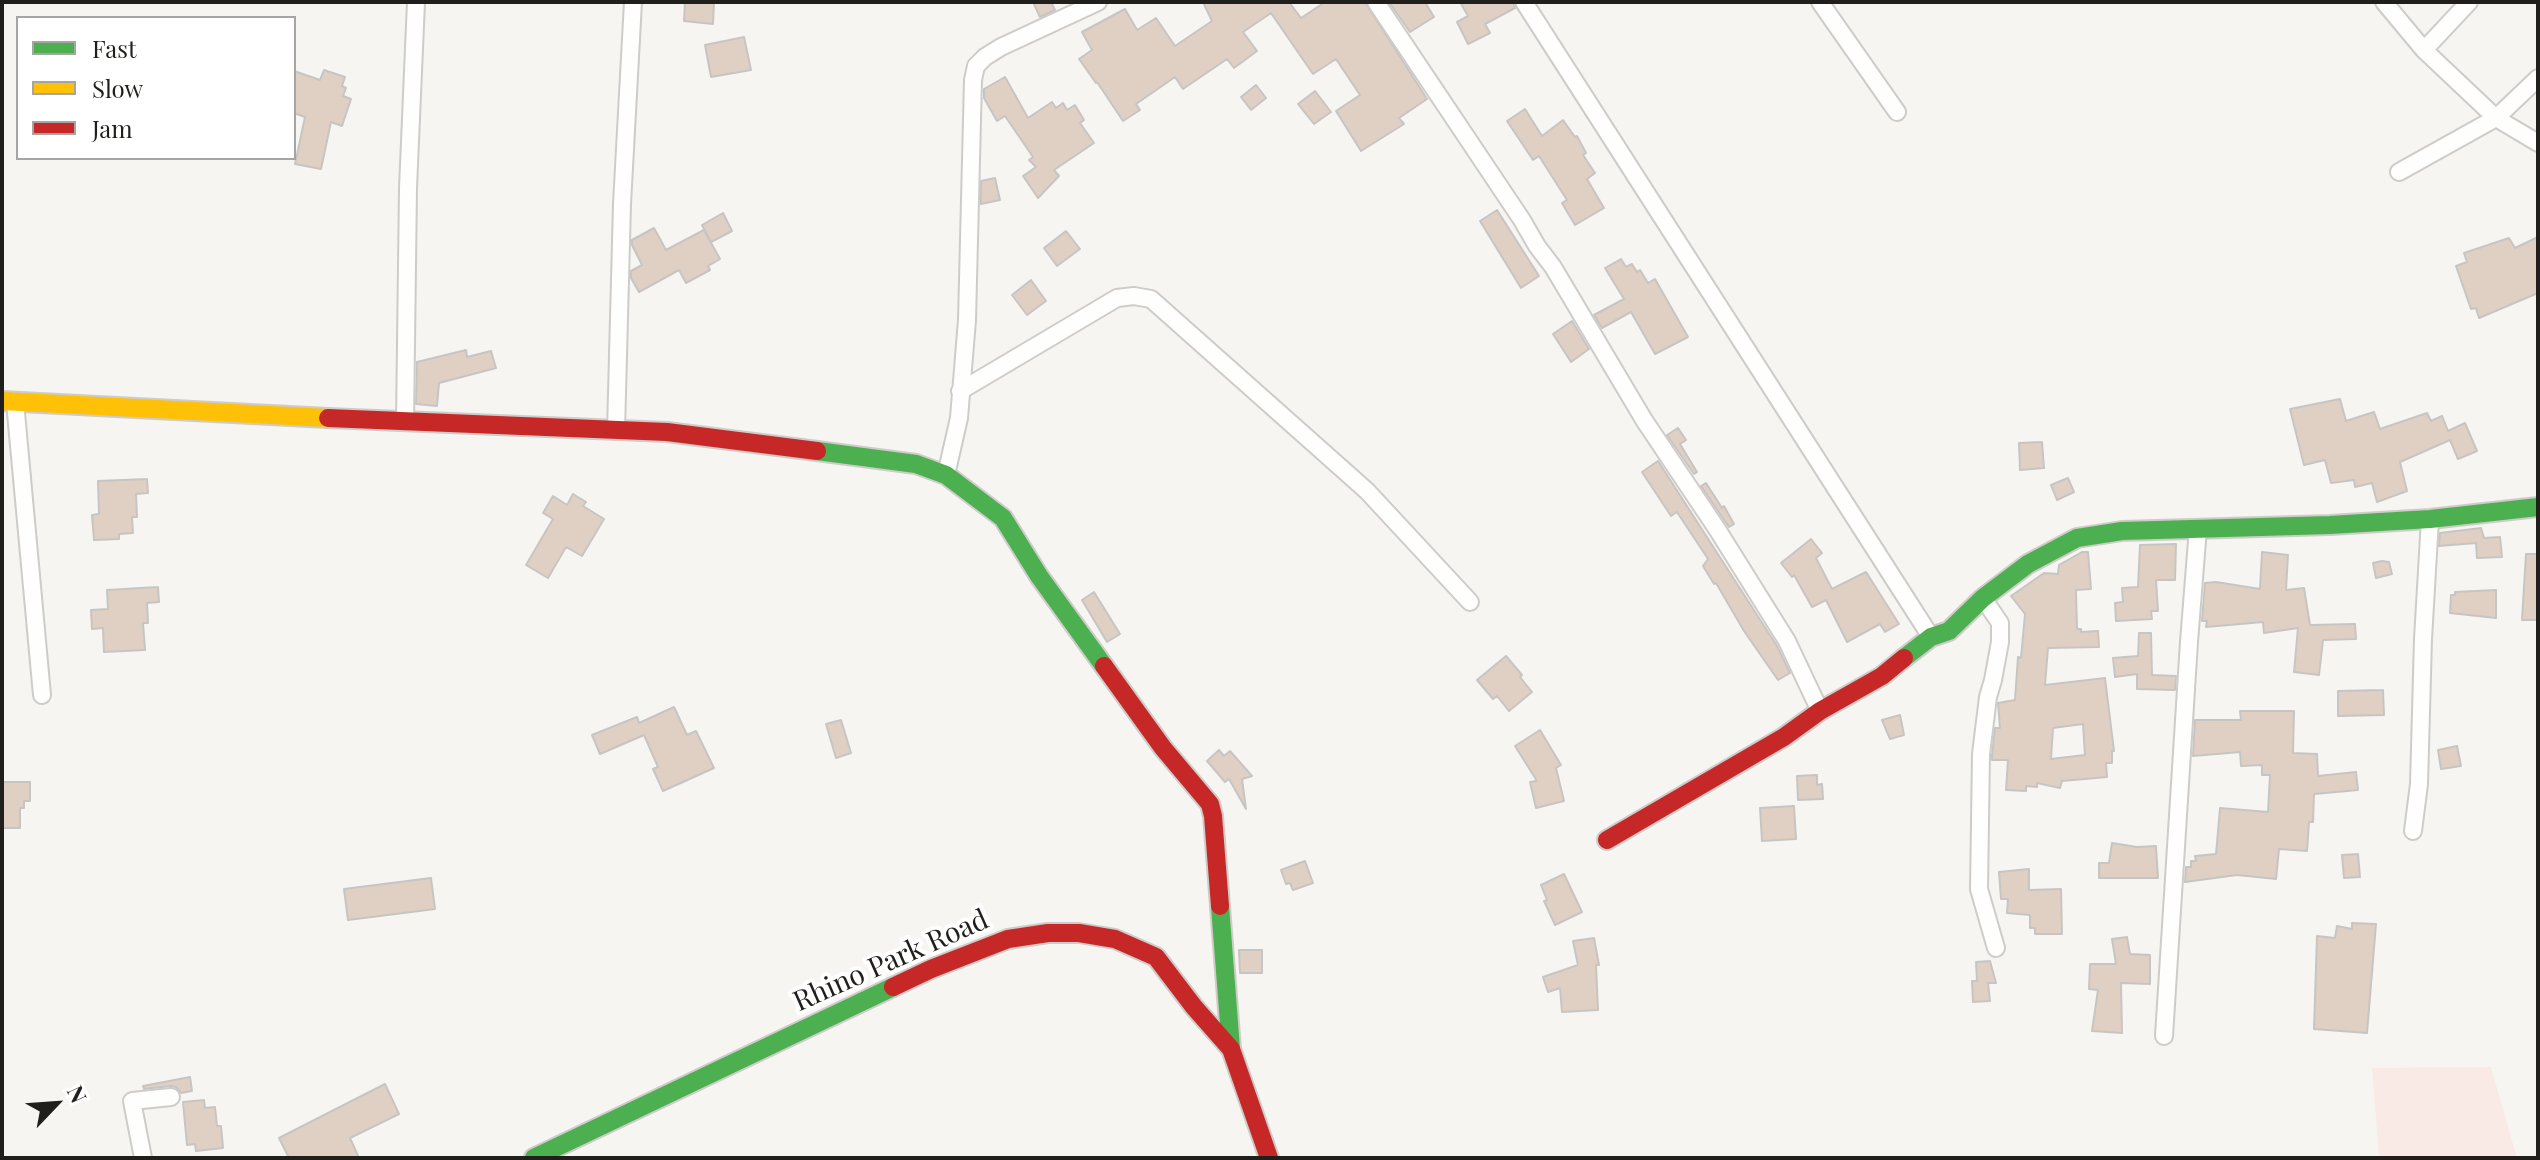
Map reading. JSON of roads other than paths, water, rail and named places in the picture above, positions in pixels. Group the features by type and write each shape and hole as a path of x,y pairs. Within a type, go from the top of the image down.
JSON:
{"street":[{"path":"405,422 408,188 416,2"},
{"path":"616,431 622,204 633,2"},
{"path":"946,475 959,418 967,320 973,80 976,66 1001,47 1098,2"},
{"path":"1376,2 1592,328 1644,420 1787,641 1820,711"},
{"path":"1524,2 1931,637"},
{"path":"1820,2 1897,112"},
{"path":"2384,2 2424,50 2496,118 2538,143"},
{"path":"2424,50 2469,2"},
{"path":"2399,172 2496,118 2538,78"},
{"path":"960,391 1117,298 1134,296 1151,299 1367,491 1470,602"},
{"path":"42,695 9,402 667,432 916,464 946,475 1003,518 1039,576 1163,748 1210,804 1231,1049"},
{"path":"1607,840 1882,676 1931,637 1949,631 1983,598 2028,564 2077,538 2122,531 2430,519 2538,507"},
{"path":"2413,831 2419,784 2430,519"},
{"path":"2164,1036 2198,528"},
{"path":"1983,598 2000,623 2000,642 1988,697 1981,754 1979,889 1996,948"},
{"name":"Rhino Park Road","path":"534,1158 931,969 1008,939 1048,933 1079,933 1115,939 1156,957 1231,1049 1269,1158"},
{"path":"143,1158 132,1101 171,1097"}]}
